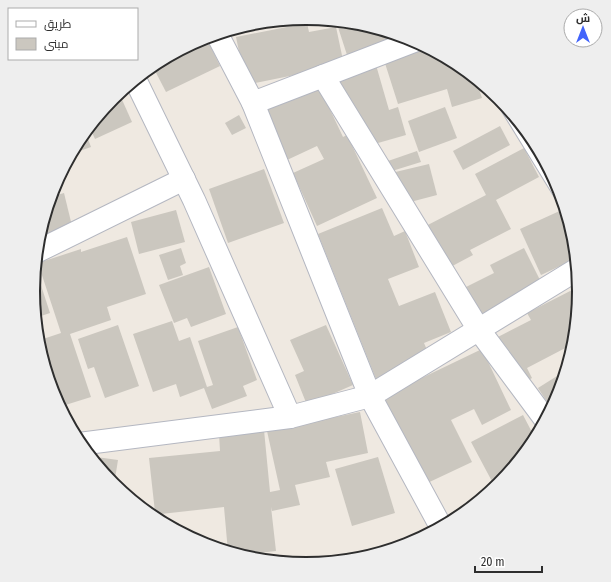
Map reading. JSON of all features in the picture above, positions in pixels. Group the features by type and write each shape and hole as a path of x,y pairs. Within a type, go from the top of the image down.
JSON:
{"street":[{"path":"220,39 254,103 370,396 438,521"},
{"path":"254,103 405,44"},
{"path":"323,76 479,330 541,414"},
{"path":"138,85 184,179 290,417"},
{"path":"43,248 184,179"},
{"path":"87,443 290,417 370,396 571,273"}],"building":[{"path":"307,25 309,32 336,27 344,65 246,85 236,37 293,26"},
{"path":"338,27 374,34 398,41 348,58"},
{"path":"209,43 220,66 166,92 156,72 188,52"},
{"path":"413,48 453,70 467,80 479,90 482,98 452,107 447,89 398,104 383,57"},
{"path":"376,65 389,110 398,107 406,135 364,147 328,78"},
{"path":"317,82 343,137 347,135 377,198 317,226 293,173 324,159 317,146 287,160 262,107"},
{"path":"122,99 132,122 95,139 92,132"},
{"path":"445,107 457,138 419,152 408,121"},
{"path":"239,115 246,128 232,135 225,123"},
{"path":"500,126 510,145 463,170 453,151"},
{"path":"88,138 91,147 79,151"},
{"path":"524,148 539,177 496,200 511,229 470,250 473,255 443,271 420,229 486,195 475,174"},
{"path":"417,151 421,162 392,171 388,161"},
{"path":"429,164 437,195 395,206 387,174"},
{"path":"264,169 284,223 228,243 209,189"},
{"path":"64,193 73,230 45,237 49,222 58,195"},
{"path":"382,208 394,236 405,231 419,267 388,279 399,306 435,292 451,332 424,343 432,362 378,384 318,234"},
{"path":"176,210 185,242 139,254 131,222"},
{"path":"559,211 570,262 541,275 520,229"},
{"path":"127,237 146,294 107,307 111,320 70,334 91,397 65,405 54,377 44,339 61,333 40,270 41,262 81,249 81,252"},
{"path":"181,248 186,263 180,266 183,275 168,280 159,255"},
{"path":"524,248 546,292 476,327 458,291 494,273 490,265"},
{"path":"209,267 226,314 191,327 187,318 174,323 159,285"},
{"path":"40,282 50,313 41,316"},
{"path":"572,290 569,326 565,348 527,368 532,378 518,386 494,339 531,320 527,313"},
{"path":"172,321 179,341 190,337 207,387 213,385 198,341 238,327 257,380 243,386 247,396 212,409 204,388 180,397 176,384 153,392 133,334"},
{"path":"118,325 139,386 105,398 94,367 88,369 78,339"},
{"path":"326,325 353,385 307,405 295,375 304,371 290,340"},
{"path":"482,349 511,410 482,425 474,409 451,420 472,462 421,486 378,399"},
{"path":"557,376 547,402 538,388"},
{"path":"360,412 368,453 326,462 330,477 295,485 300,505 272,511 271,507 276,551 259,553 227,545 224,507 161,514 155,510 149,458 220,451 219,434 264,430 270,492 280,490 267,431"},
{"path":"523,415 532,431 517,453 492,481 471,442"},
{"path":"98,457 118,460 115,477"},
{"path":"378,457 395,513 352,526 335,469"}]}
